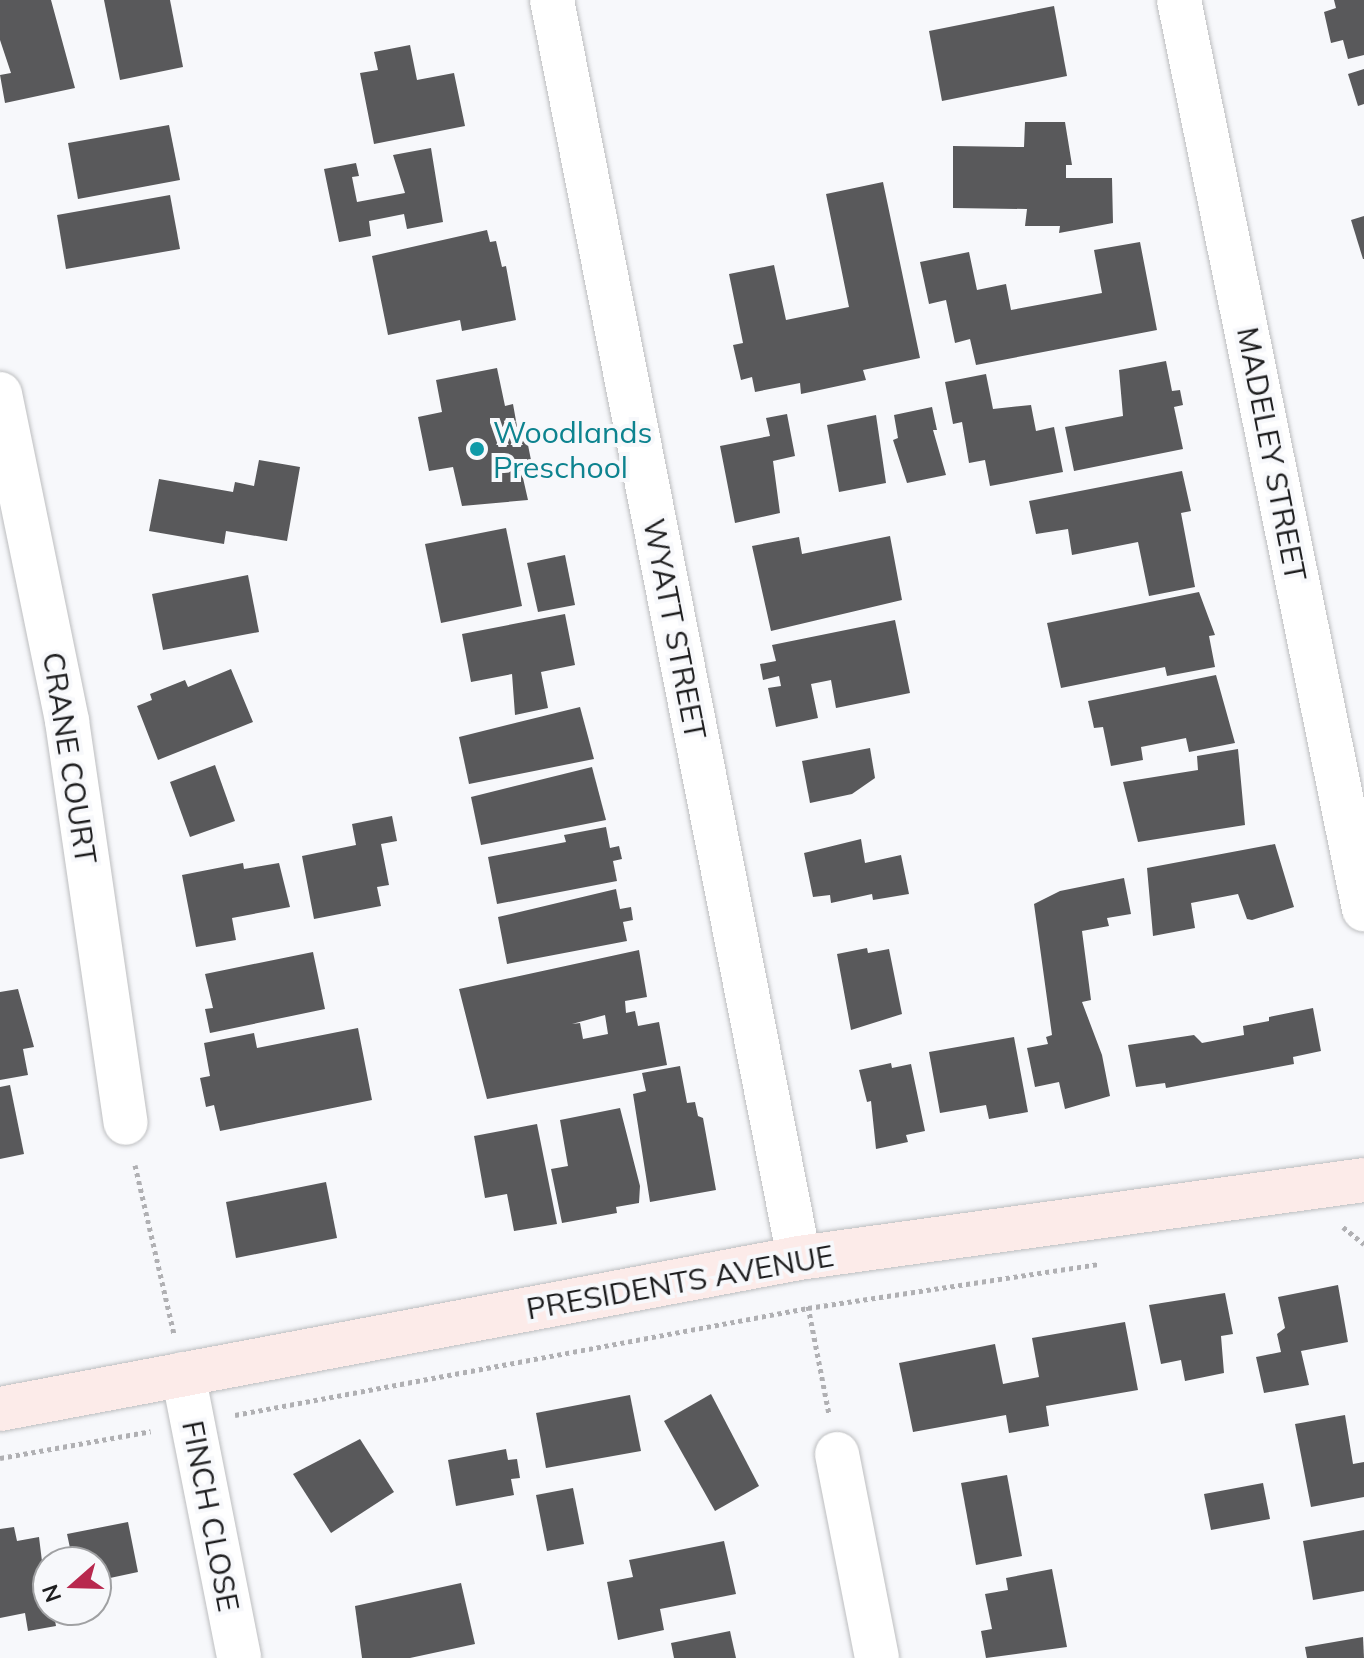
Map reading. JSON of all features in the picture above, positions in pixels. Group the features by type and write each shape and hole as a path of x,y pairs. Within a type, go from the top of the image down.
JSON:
{"street":[{"name":"WYATT STREET","path":"552,0 799,1258"},
{"name":"MADELEY STREET","path":"1179,0 1364,909"},
{"name":"CRANE COURT","path":"0,394 67,721 126,1123"},
{"name":"PRESIDENTS AVENUE","path":"0,1409 799,1258 1364,1180"},
{"name":"FINCH CLOSE","path":"183,1374 239,1658"},
{"path":"837,1454 877,1658"}],"path":[{"path":"126,1123 183,1374"},
{"path":"1328,1229 1344,1227 1364,1244"},
{"path":"799,1258 837,1454"},
{"path":"0,1458 808,1308 1107,1262"}],"building":[{"path":"0,0 51,0 75,88 5,103 0,75 11,73 0,40"},
{"path":"104,0 170,0 183,67 120,80"},
{"path":"1334,0 1364,0 1364,55 1348,59 1343,40 1331,43 1324,12 1336,8"},
{"path":"1054,6 1067,76 942,101 929,31"},
{"path":"410,45 417,80 454,73 465,126 374,144 360,73 378,70 374,52"},
{"path":"1364,69 1364,104 1358,106 1348,74"},
{"path":"1025,122 1065,122 1072,165 1066,165 1066,178 1112,178 1113,223 1059,233 1060,226 1025,226 1027,209 953,208 953,146 1024,147"},
{"path":"169,125 180,180 78,199 68,143"},
{"path":"431,148 443,222 407,229 404,214 369,221 371,236 339,242 324,169 356,163 359,176 352,177 357,202 405,193 393,155"},
{"path":"883,182 920,358 863,370 866,380 801,394 800,383 755,392 752,377 741,380 733,345 743,343 729,274 774,265 786,320 849,307 826,194"},
{"path":"170,195 180,249 66,269 57,215"},
{"path":"1364,216 1364,259 1363,259 1351,220"},
{"path":"487,230 490,242 496,241 502,267 506,266 516,320 462,331 460,320 388,335 372,256"},
{"path":"1140,242 1157,330 976,365 970,339 955,343 946,300 929,304 920,262 969,252 977,290 1006,284 1011,310 1102,293 1094,250"},
{"path":"1166,361 1172,391 1180,390 1183,405 1174,407 1183,449 1074,471 1065,427 1123,416 1119,370"},
{"name":"Woodlands Preschool","path":"497,368 505,406 513,404 518,432 525,430 534,475 523,478 528,500 462,506 453,467 429,471 418,417 442,412 436,380"},
{"path":"986,374 993,409 1031,405 1036,431 1054,427 1063,472 990,486 985,460 969,463 962,422 953,424 945,382"},
{"path":"932,407 937,430 933,430 946,475 907,483 893,440 898,438 894,415"},
{"path":"787,414 795,456 773,461 780,513 735,523 720,446 770,436 766,418"},
{"path":"876,415 886,483 839,492 827,425"},
{"path":"259,460 300,467 287,541 226,531 224,544 149,531 159,479 233,492 235,482 254,486"},
{"path":"1182,471 1191,511 1181,513 1195,587 1149,596 1138,542 1072,555 1068,529 1036,534 1029,501"},
{"path":"506,528 522,606 441,623 425,544"},
{"path":"890,536 902,600 771,631 752,546 799,537 802,554"},
{"path":"565,555 575,605 538,612 527,563"},
{"path":"248,575 259,632 163,650 152,594"},
{"path":"1199,592 1215,635 1209,636 1215,667 1167,676 1165,667 1061,688 1047,623"},
{"path":"565,614 575,665 541,672 548,708 515,715 512,674 471,682 462,634"},
{"path":"895,620 910,693 836,708 831,680 811,684 818,718 776,727 768,688 781,686 779,676 763,680 760,664 776,661 772,645"},
{"path":"231,669 253,722 158,760 137,706 152,700 150,694 185,680 188,687"},
{"path":"1216,675 1235,743 1189,752 1186,738 1141,747 1143,760 1111,766 1103,727 1094,728 1088,701"},
{"path":"580,707 594,759 469,784 459,737"},
{"path":"870,748 875,778 852,794 810,803 802,761"},
{"path":"1238,749 1245,825 1138,842 1123,782 1198,770 1197,756"},
{"path":"215,765 235,821 190,837 170,782"},
{"path":"592,767 606,820 481,845 471,797"},
{"path":"392,816 397,841 381,844 389,885 377,887 381,906 314,919 302,856 356,845 352,824"},
{"path":"606,827 610,848 619,846 622,859 613,861 617,881 497,904 488,857 566,842 564,835"},
{"path":"861,839 865,863 901,855 909,894 873,900 872,894 831,903 830,895 813,897 804,853"},
{"path":"1275,844 1294,907 1252,920 1247,919 1238,894 1191,903 1195,928 1153,936 1147,868"},
{"path":"243,863 244,869 279,863 290,907 232,918 236,940 196,947 182,875"},
{"path":"1124,878 1131,914 1107,918 1109,926 1082,931 1091,1000 1082,1002 1102,1055 1110,1096 1065,1109 1059,1082 1035,1087 1027,1048 1048,1044 1046,1037 1052,1035 1034,904 1060,891"},
{"path":"616,889 620,909 631,907 633,920 623,922 627,941 507,964 498,917"},
{"path":"867,948 868,953 889,949 902,1014 851,1030 837,954"},
{"path":"639,950 647,997 625,1001 626,1013 635,1011 638,1026 659,1022 667,1065 487,1099 459,989","holes":["605,1015 608,1034 583,1039 580,1023 572,1024"]},
{"path":"313,952 325,1009 210,1033 205,1009 213,1008 205,974"},
{"path":"18,989 34,1047 23,1049 28,1075 0,1080 0,992"},
{"path":"1313,1008 1321,1051 1293,1057 1294,1064 1166,1088 1165,1083 1136,1087 1128,1045 1194,1035 1202,1043 1244,1035 1243,1026"},
{"path":"358,1028 372,1100 220,1131 214,1105 206,1107 200,1078 210,1076 204,1043 254,1033 257,1048"},
{"path":"1014,1037 1028,1112 989,1119 986,1105 940,1113 929,1052"},
{"path":"891,1063 892,1068 911,1064 925,1131 906,1135 908,1142 876,1149 871,1101 867,1102 859,1070"},
{"path":"680,1066 687,1103 695,1102 698,1116 703,1118 716,1190 650,1202 633,1094 646,1091 642,1073"},
{"path":"10,1085 24,1154 0,1159 0,1087"},
{"path":"620,1108 640,1186 639,1203 616,1207 617,1213 562,1223 551,1169 568,1166 560,1120"},
{"path":"537,1124 557,1224 514,1231 507,1194 485,1198 474,1136"},
{"path":"326,1182 337,1238 236,1258 226,1202"},
{"path":"1338,1285 1348,1342 1301,1351 1309,1385 1264,1393 1256,1357 1281,1352 1277,1334 1285,1328 1278,1297"},
{"path":"1225,1293 1233,1334 1221,1336 1224,1373 1185,1381 1181,1360 1161,1364 1149,1305"},
{"path":"1125,1322 1138,1390 1046,1406 1049,1426 1009,1433 1006,1415 913,1432 899,1363 995,1344 1003,1384 1039,1377 1032,1338"},
{"path":"711,1394 759,1486 715,1511 664,1421"},
{"path":"630,1395 641,1451 546,1468 536,1413"},
{"path":"1345,1415 1353,1464 1364,1462 1364,1497 1311,1507 1295,1424"},
{"path":"360,1439 394,1492 331,1533 293,1474"},
{"path":"506,1449 508,1460 517,1459 520,1478 511,1479 514,1495 456,1506 448,1460"},
{"path":"1007,1475 1022,1556 976,1565 961,1483"},
{"path":"1263,1483 1270,1519 1211,1530 1204,1494"},
{"path":"573,1488 584,1544 547,1551 536,1495"},
{"path":"128,1522 138,1572 112,1578 112,1546 70,1546 67,1534"},
{"path":"14,1527 17,1541 39,1537 40,1546 32,1546 32,1626 56,1626 28,1631 25,1613 0,1618 0,1529"},
{"path":"1364,1530 1364,1591 1313,1600 1303,1541"},
{"path":"724,1541 736,1594 660,1609 664,1630 618,1640 607,1582 633,1577 629,1560"},
{"path":"1052,1569 1067,1647 986,1658 981,1631 992,1629 985,1594 1008,1590 1006,1578"},
{"path":"461,1583 475,1644 410,1658 362,1658 355,1606"},
{"path":"730,1631 736,1658 674,1658 671,1643"},
{"path":"1363,1637 1364,1658 1307,1658 1305,1647"}],"place":[{"name":"Woodlands Preschool","path":"477,449"}]}
